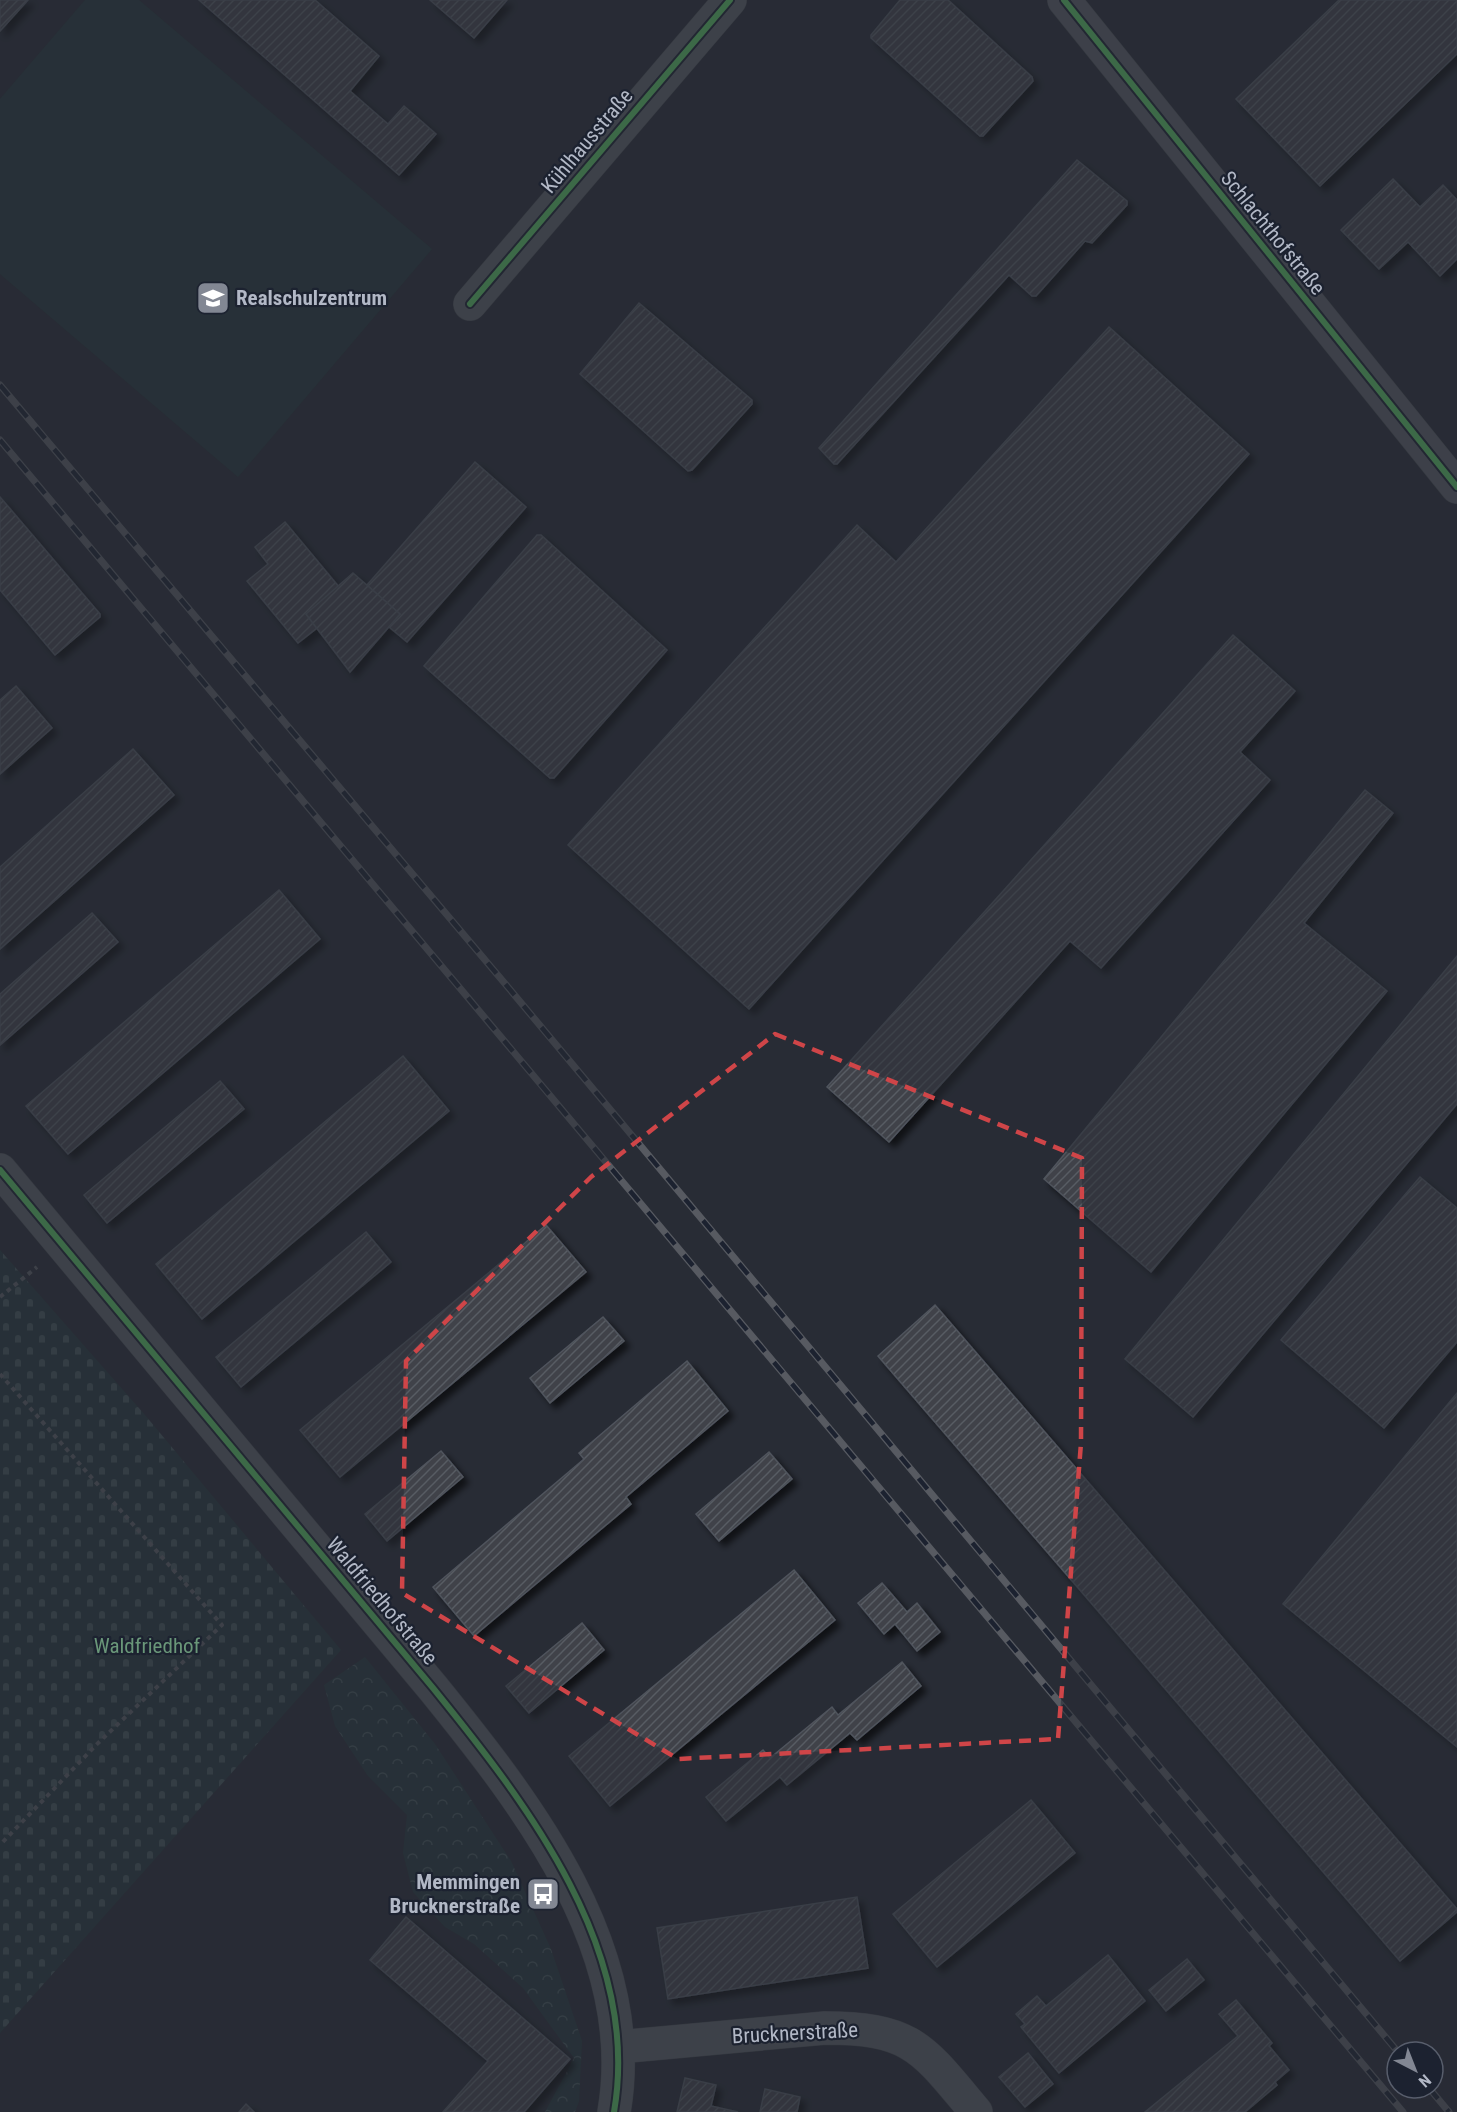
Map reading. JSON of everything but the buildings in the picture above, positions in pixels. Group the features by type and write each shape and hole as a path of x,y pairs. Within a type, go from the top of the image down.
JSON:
{"street":[{"name":"Kühlhausstraße","path":"470,304 730,0"},
{"name":"Schlachthofstraße","path":"1064,0 1457,487"},
{"name":"Waldfriedhofstraße","path":"0,1170 433,1688 485,1752 532,1817 580,1905 609,1989 618,2047 614,2112"},
{"name":"Brucknerstraße","path":"618,2047 825,2028 859,2028 887,2033 910,2042 925,2054 976,2112"}],"path":[{"path":"0,1297 46,1260"},
{"path":"0,1374 222,1624 96,1745 0,1845"}],"highlighted area":[{"path":"775,1034 1082,1158 1081,1443 1058,1739 678,1759 402,1593 406,1361 591,1177"}],"green space":[{"name":"Realschulzentrum","path":"85,0 139,0 432,249 238,477 0,274 0,99"},
{"name":"Waldfriedhof","path":"0,1250 145,1415 341,1650 0,2033"},
{"path":"365,1657 435,1744 511,1861 551,1949 582,2041 579,2101 575,2112 545,2112 574,2058 523,1988 474,1944 445,1927 413,1892 403,1853 407,1815 368,1776 335,1726 324,1685"}],"railway":[{"path":"0,385 507,986 1388,2040"},
{"path":"0,440 1403,2112"},
{"path":"1439,2100 1449,2112"}],"cycle path":[{"path":"470,304 730,0"},
{"path":"1064,0 1457,487"},
{"path":"0,1170 433,1688 505,1781 539,1831 569,1883 594,1938 611,1994 618,2052 614,2112"}],"place":[{"name":"Realschulzentrum","path":"213,298"},
{"name":"Memmingen Brucknerstraße","path":"543,1894"}]}
